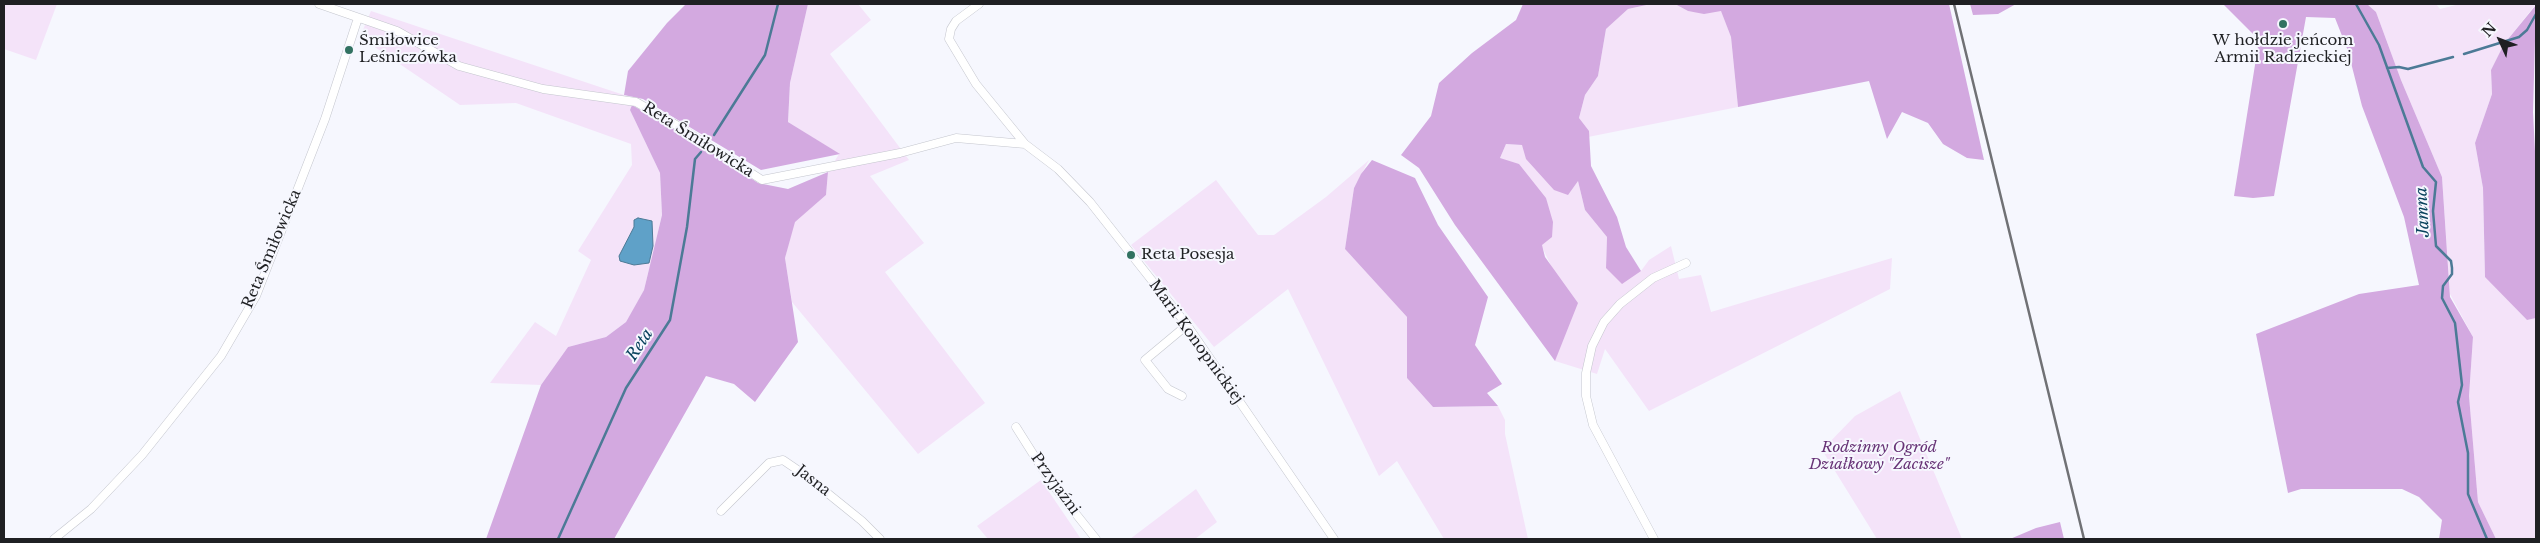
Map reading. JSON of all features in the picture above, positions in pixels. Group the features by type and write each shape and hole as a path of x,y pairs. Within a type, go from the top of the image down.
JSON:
{"street":[{"name":"Reta Śmiłowicka","path":"319,4 397,31 459,66 543,89 636,102 678,126 762,180 900,153 956,138 1025,144"},
{"name":"Marii Konopnickiej","path":"979,4 956,21 951,29 949,39 976,84 1025,144 1058,169 1090,202 1187,325 1334,539"},
{"name":"Reta Śmiłowicka","path":"54,539 91,509 142,455 221,356 256,296 325,119 358,18"},
{"path":"1654,539 1593,425 1586,396 1586,373 1592,346 1604,322 1620,304 1653,278 1686,263"},
{"path":"1182,396 1168,389 1144,360 1187,325"},
{"name":"Przyjaźni","path":"1016,426 1052,484 1096,539"},
{"name":"Jasna","path":"721,511 769,463 783,460 805,474 862,521 880,539"}],"green space":[{"path":"4,4 57,4 36,60 4,49"},
{"path":"808,4 858,4 871,20 830,54 909,160 870,176 924,243 885,272 985,403 918,454 792,302 785,258 794,222 826,195 828,172 839,154 788,122 790,83"},
{"path":"1651,4 1675,4 1688,11 1704,13 1721,10 1731,37 1738,107 1588,137 1579,118 1585,95 1598,76 1606,29 1628,9"},
{"path":"2367,4 2436,4 2440,9 2460,4 2536,4 2504,44 2491,70 2492,94 2475,143 2483,188 2485,276 2527,320 2536,318 2536,539 2496,539 2478,502 2469,396 2473,337 2450,294 2442,177 2401,80 2376,12"},
{"path":"371,11 624,95 632,105 630,110 660,173 662,215 644,290 626,322 606,337 568,347 541,385 490,383 535,322 556,336 591,260 578,251 632,165 631,144 516,103 460,105 360,37"},
{"path":"1506,144 1522,145 1578,181 1585,210 1607,237 1606,268 1641,271 1649,260 1671,246 1679,279 1701,275 1711,312 1892,258 1890,289 1649,411 1605,349 1597,374 1555,361 1562,339 1553,270 1500,158"},
{"path":"1369,160 1354,188 1345,249 1407,317 1407,378 1433,407 1498,406 1505,420 1505,434 1528,539 1444,539 1397,461 1379,476 1288,289 1214,347 1131,245 1216,180 1258,235 1274,235 1326,197"},
{"name":"Rodzinny Ogród Działkowy \"Zacisze\"","path":"1900,391 1962,539 1877,539 1822,450 1855,416"},
{"path":"1041,480 1081,539 988,539 977,526"},
{"path":"1196,489 1217,522 1195,539 1130,539"}],"shaded area":[{"path":"686,4 808,4 790,83 788,122 840,154 761,170 643,99 624,95 628,71 667,23"},
{"path":"1523,4 1651,4 1628,9 1606,29 1598,76 1585,95 1579,118 1589,131 1591,166 1617,217 1626,247 1641,271 1622,284 1606,268 1607,237 1585,210 1578,181 1568,195 1554,190 1526,159 1522,145 1506,144 1500,158 1519,164 1546,198 1553,222 1552,237 1542,245 1545,257 1578,303 1555,361 1455,225 1419,168 1401,155 1431,116 1439,83 1472,53 1516,20"},
{"path":"1675,4 1949,4 1984,160 1967,158 1943,144 1928,123 1902,112 1887,139 1869,81 1738,107 1731,37 1721,11 1704,14 1688,11"},
{"path":"1970,4 2016,4 1998,14 1973,15"},
{"path":"2218,4 2367,4 2376,12 2401,80 2442,177 2450,297 2473,337 2469,396 2478,502 2496,539 2439,539 2442,520 2419,497 2402,489 2301,489 2288,493 2256,334 2359,294 2419,285 2404,217 2362,106 2348,51 2335,18 2306,17 2274,196 2253,198 2234,196 2259,40 2224,5"},
{"path":"2536,5 2533,112 2536,171 2536,318 2527,320 2485,277 2483,188 2475,143 2492,94 2491,70 2504,44"},
{"path":"632,105 711,151 758,183 788,189 828,172 826,195 795,222 785,258 798,342 755,402 734,384 706,376 614,539 486,539 541,385 568,347 606,337 626,322 644,290 662,215 660,173 630,110"},
{"path":"1372,160 1415,178 1438,225 1488,297 1475,345 1502,384 1487,393 1498,406 1433,407 1407,378 1407,317 1345,249 1354,188 1361,174"},
{"path":"2060,522 2064,539 2010,539 2036,528"}],"water":[{"path":"638,218 652,221 653,246 649,263 634,265 620,261 619,256 634,227 634,220"}],"waterway":[{"name":"Reta","path":"714,135 765,55 778,4"},
{"name":"Jamna","path":"2356,4 2379,45 2423,167 2436,182 2433,211 2436,246 2451,261 2452,268 2452,274 2443,286 2442,298 2455,323 2462,385 2458,402 2468,453 2468,494 2487,539"},
{"path":"2464,54 2519,37 2527,30 2536,14"},
{"path":"2387,68 2399,67 2408,69 2453,57"},
{"name":"Reta","path":"558,539 626,388 670,320 687,227 695,159 701,152"}],"railway":[{"path":"1954,4 2084,539"}],"place":[{"name":"W hołdzie jeńcom Armii Radzieckiej","path":"2283,24"},
{"name":"Śmiłowice Leśniczówka","path":"349,50"},
{"name":"Reta Posesja","path":"1131,255"}]}
